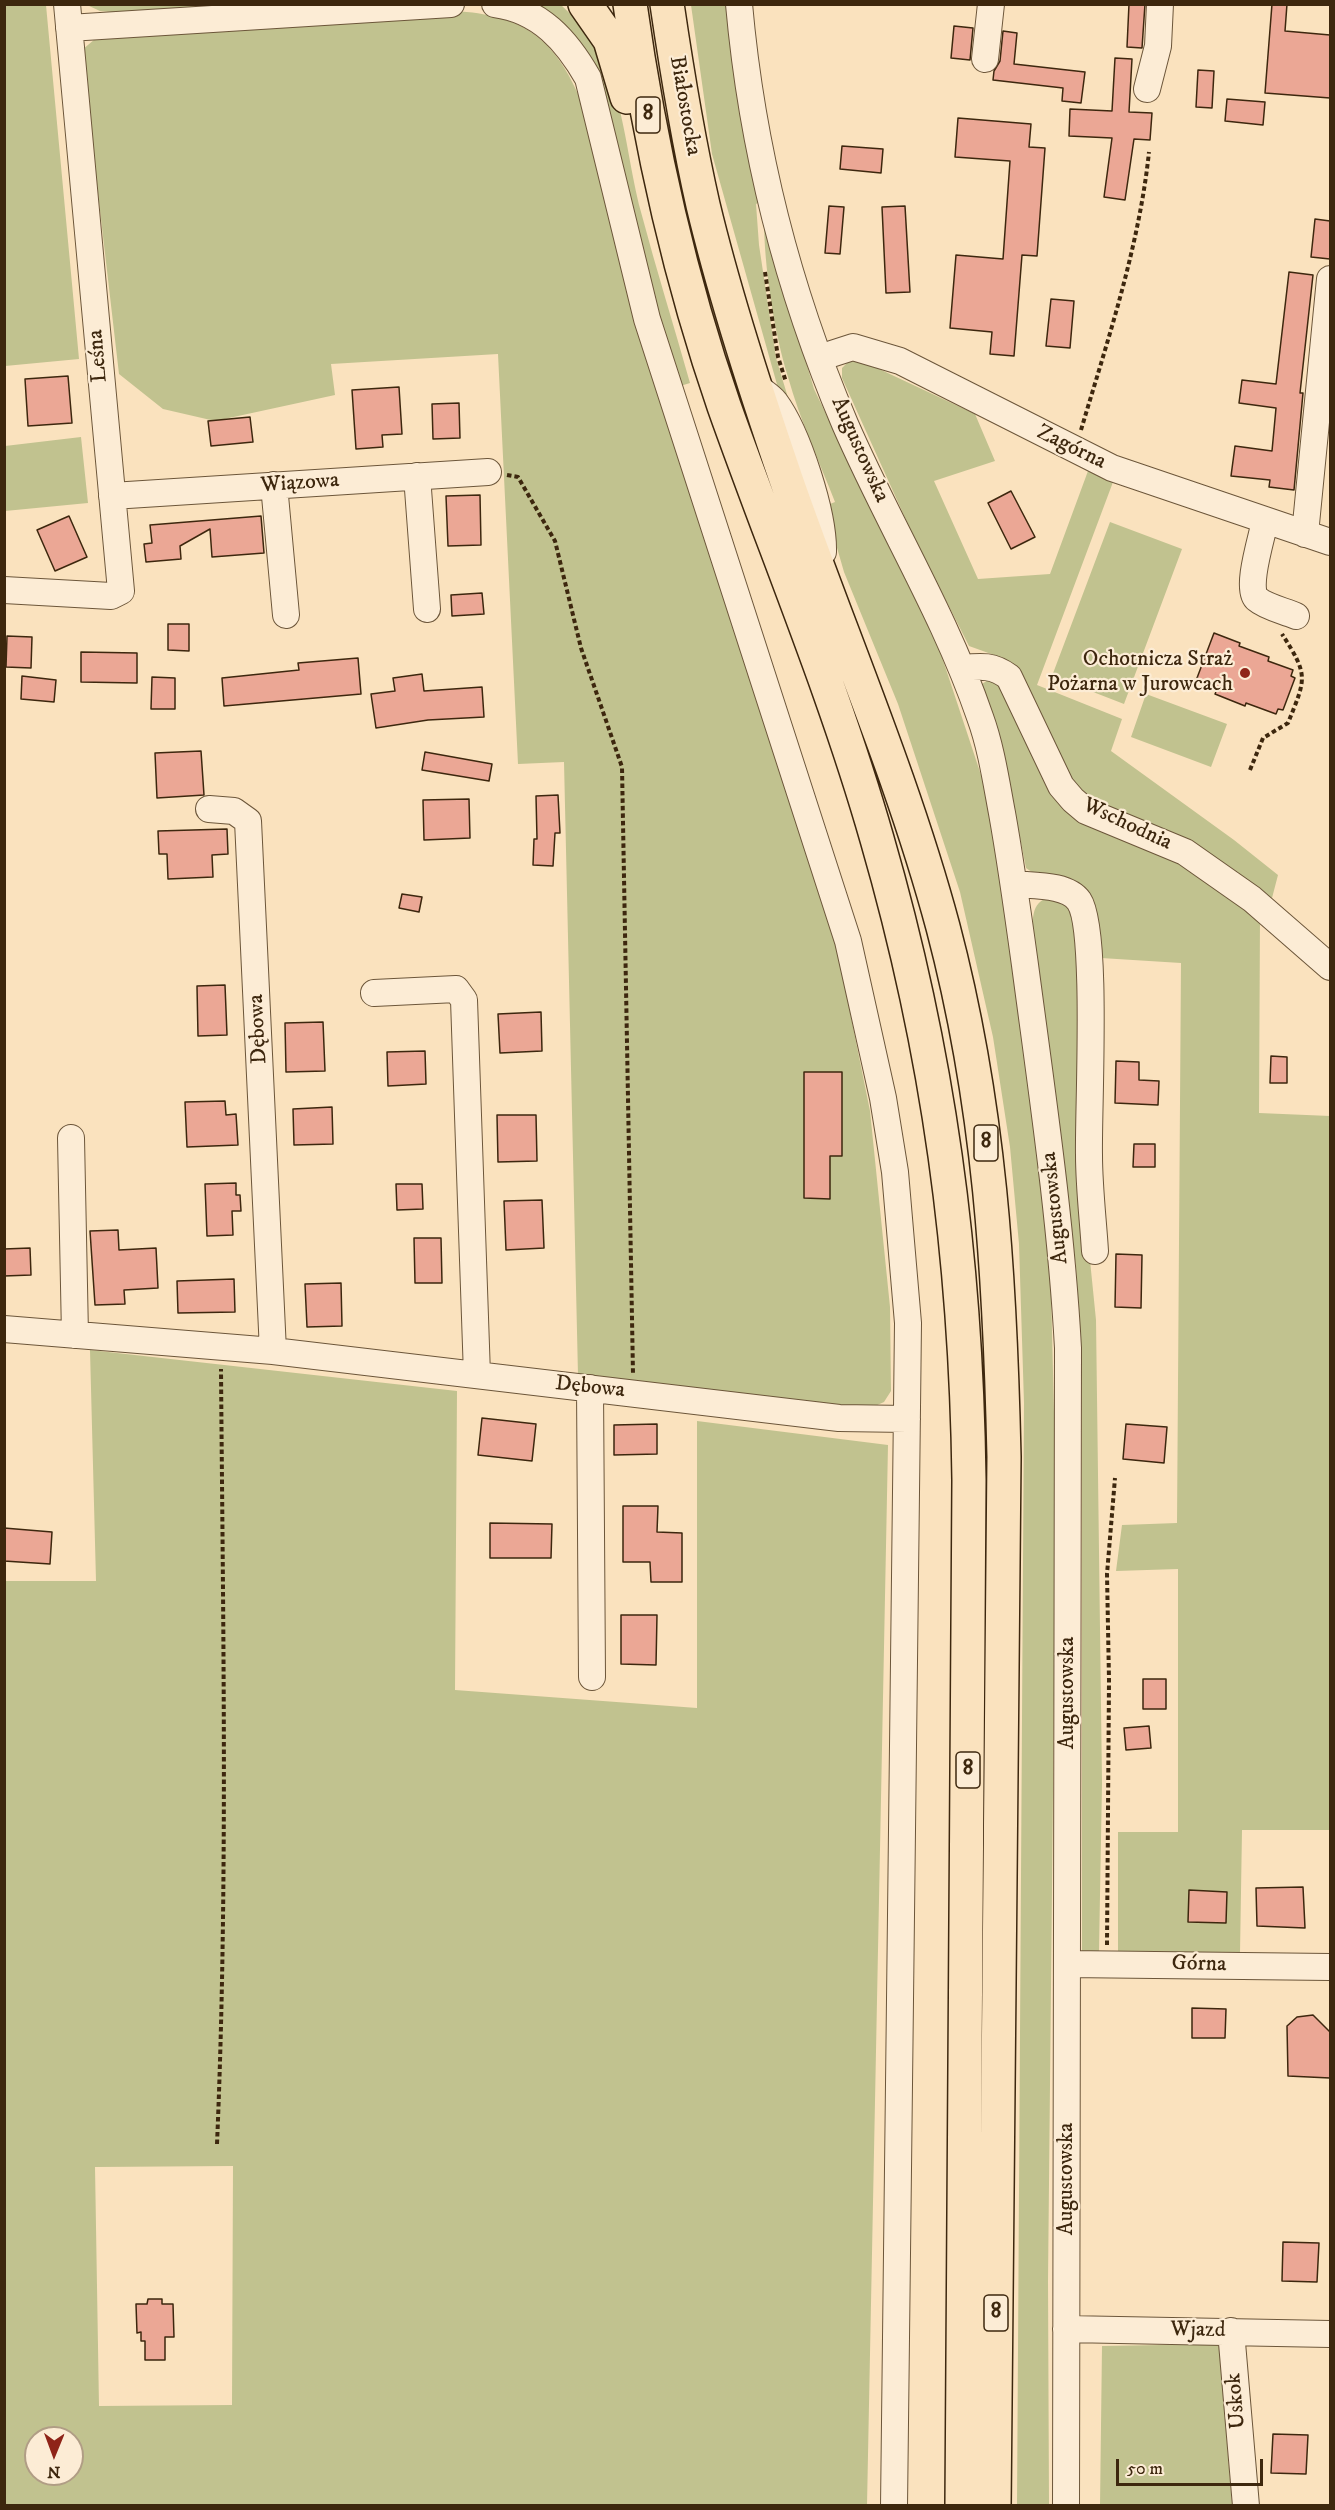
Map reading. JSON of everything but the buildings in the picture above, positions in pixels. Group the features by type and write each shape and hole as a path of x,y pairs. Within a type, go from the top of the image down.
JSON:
{"highway":[{"path":"585,4 610,39 633,118 671,221"},
{"name":"Białostocka","path":"667,4 689,137 704,208 755,386 903,797 943,927 981,1108 996,1243 1004,1457 994,2505"},
{"name":"8","path":"631,6 643,89 671,221 724,405 826,685 877,838 906,946 944,1135 958,1263 968,1413 969,1480 962,2505"}],"street":[{"path":"68,16 450,4"},
{"path":"495,4 508,6 553,29 574,54 588,78 647,319 848,941 883,1098 895,1172 908,1323 894,2505"},
{"name":"Augustowska","path":"739,4 751,103 771,204 798,297 846,426 962,668 982,721 1014,884 1063,1252 1068,1348 1066,2505"},
{"path":"985,59 991,4"},
{"path":"1147,89 1158,46 1160,4"},
{"name":"Leśna","path":"4,590 111,596 121,591 68,16"},
{"path":"1305,534 1330,279"},
{"name":"Zagórna","path":"819,358 853,347 900,360 1075,451 1152,483 1330,542"},
{"name":"Wiązowa","path":"112,496 488,472"},
{"path":"417,476 427,609"},
{"path":"274,486 286,615"},
{"path":"1264,521 1251,582 1252,592 1257,599 1289,613"},
{"name":"Wschodnia","path":"962,668 987,666 999,669 1009,677 1061,786 1086,811 1185,852 1252,899 1330,967"},
{"name":"Dębowa","path":"209,809 234,812 248,821 273,1351"},
{"name":"Augustowska","path":"1014,884 1070,892 1078,899 1086,920 1090,986 1089,1159 1095,1251"},
{"path":"374,993 456,989 465,1000 477,1375"},
{"path":"71,1138 75,1335"},
{"name":"Dębowa","path":"4,1329 273,1351 839,1418 907,1419"},
{"path":"590,1388 592,1677"},
{"name":"Górna","path":"1068,1964 1330,1967"},
{"name":"Wjazd","path":"1066,2329 1330,2334"},
{"name":"Uskok","path":"1231,2331 1246,2505"}],"path":[{"path":"1075,451 1126,276 1141,210 1149,152"},
{"path":"765,267 778,357 789,389"},
{"path":"488,472 518,477 555,541 581,648 622,767 633,1393"},
{"path":"1250,770 1263,738 1288,723 1303,679 1302,667 1280,631 1289,613"},
{"path":"217,2144 224,1990 225,1852 221,1347"},
{"path":"1107,1964 1109,1680 1107,1574 1115,1478"}],"green space":[{"path":"5,4 46,5 79,359 5,366"},
{"path":"87,5 261,5 112,12 100,11"},
{"path":"531,5 561,5 582,27 598,51 609,75 618,101 641,212 690,383 677,387 609,135"},
{"path":"691,5 728,5 731,47 760,202 756,204 759,245 776,358 796,424 778,388 712,154"},
{"path":"455,11 498,18 532,32 558,58 579,96 833,928 870,1111 890,1307 891,1391 884,1402 866,1410 578,1375 564,762 518,764 498,354 331,364 335,395 215,421 163,409 119,374 82,50 101,34"},
{"path":"764,219 814,389 940,651 982,778 993,829 1042,1188 1051,1290 1056,1495 1048,2280 1049,2505 1017,2505 1024,1403 1019,1244 1010,1147 993,1037 960,892 898,704 844,572 825,506 835,502 798,409 783,359 768,278"},
{"path":"860,360 975,414 995,461 934,481 978,579 1050,574 1088,471 1113,482 1037,685 1122,719 1111,751 1234,840 1278,875 1272,898 1189,845 1101,807 1075,788 1009,664 994,655 969,646 911,531 842,378 842,368 848,362"},
{"path":"81,437 88,503 5,511 5,446"},
{"path":"1110,522 1182,549 1124,704 1052,676"},
{"path":"988,680 1002,683 1047,779 1178,858 1260,917 1259,1113 1330,1116 1330,1830 1242,1830 1240,1953 1118,1951 1118,1832 1178,1832 1178,1569 1116,1571 1122,1525 1177,1523 1181,963 1101,958 1097,917 1026,868 1011,793 982,690 982,684"},
{"path":"1146,694 1227,724 1211,767 1131,737"},
{"path":"1051,897 1071,907 1077,924 1081,1171 1096,1320 1102,1783 1099,1951 1082,1951 1082,1392 1076,1267 1033,941 1033,920 1036,908 1044,899"},
{"path":"90,1350 457,1391 455,1690 697,1708 697,1421 888,1445 867,2505 5,2505 5,1581 96,1581","holes":["233,2166 232,2405 99,2406 95,2167"]},
{"path":"1219,2344 1232,2505 1100,2506 1102,2346"}],"place":[{"name":"Ochotnicza Straż Pożarna w Jurowcach","path":"1245,673"}]}
